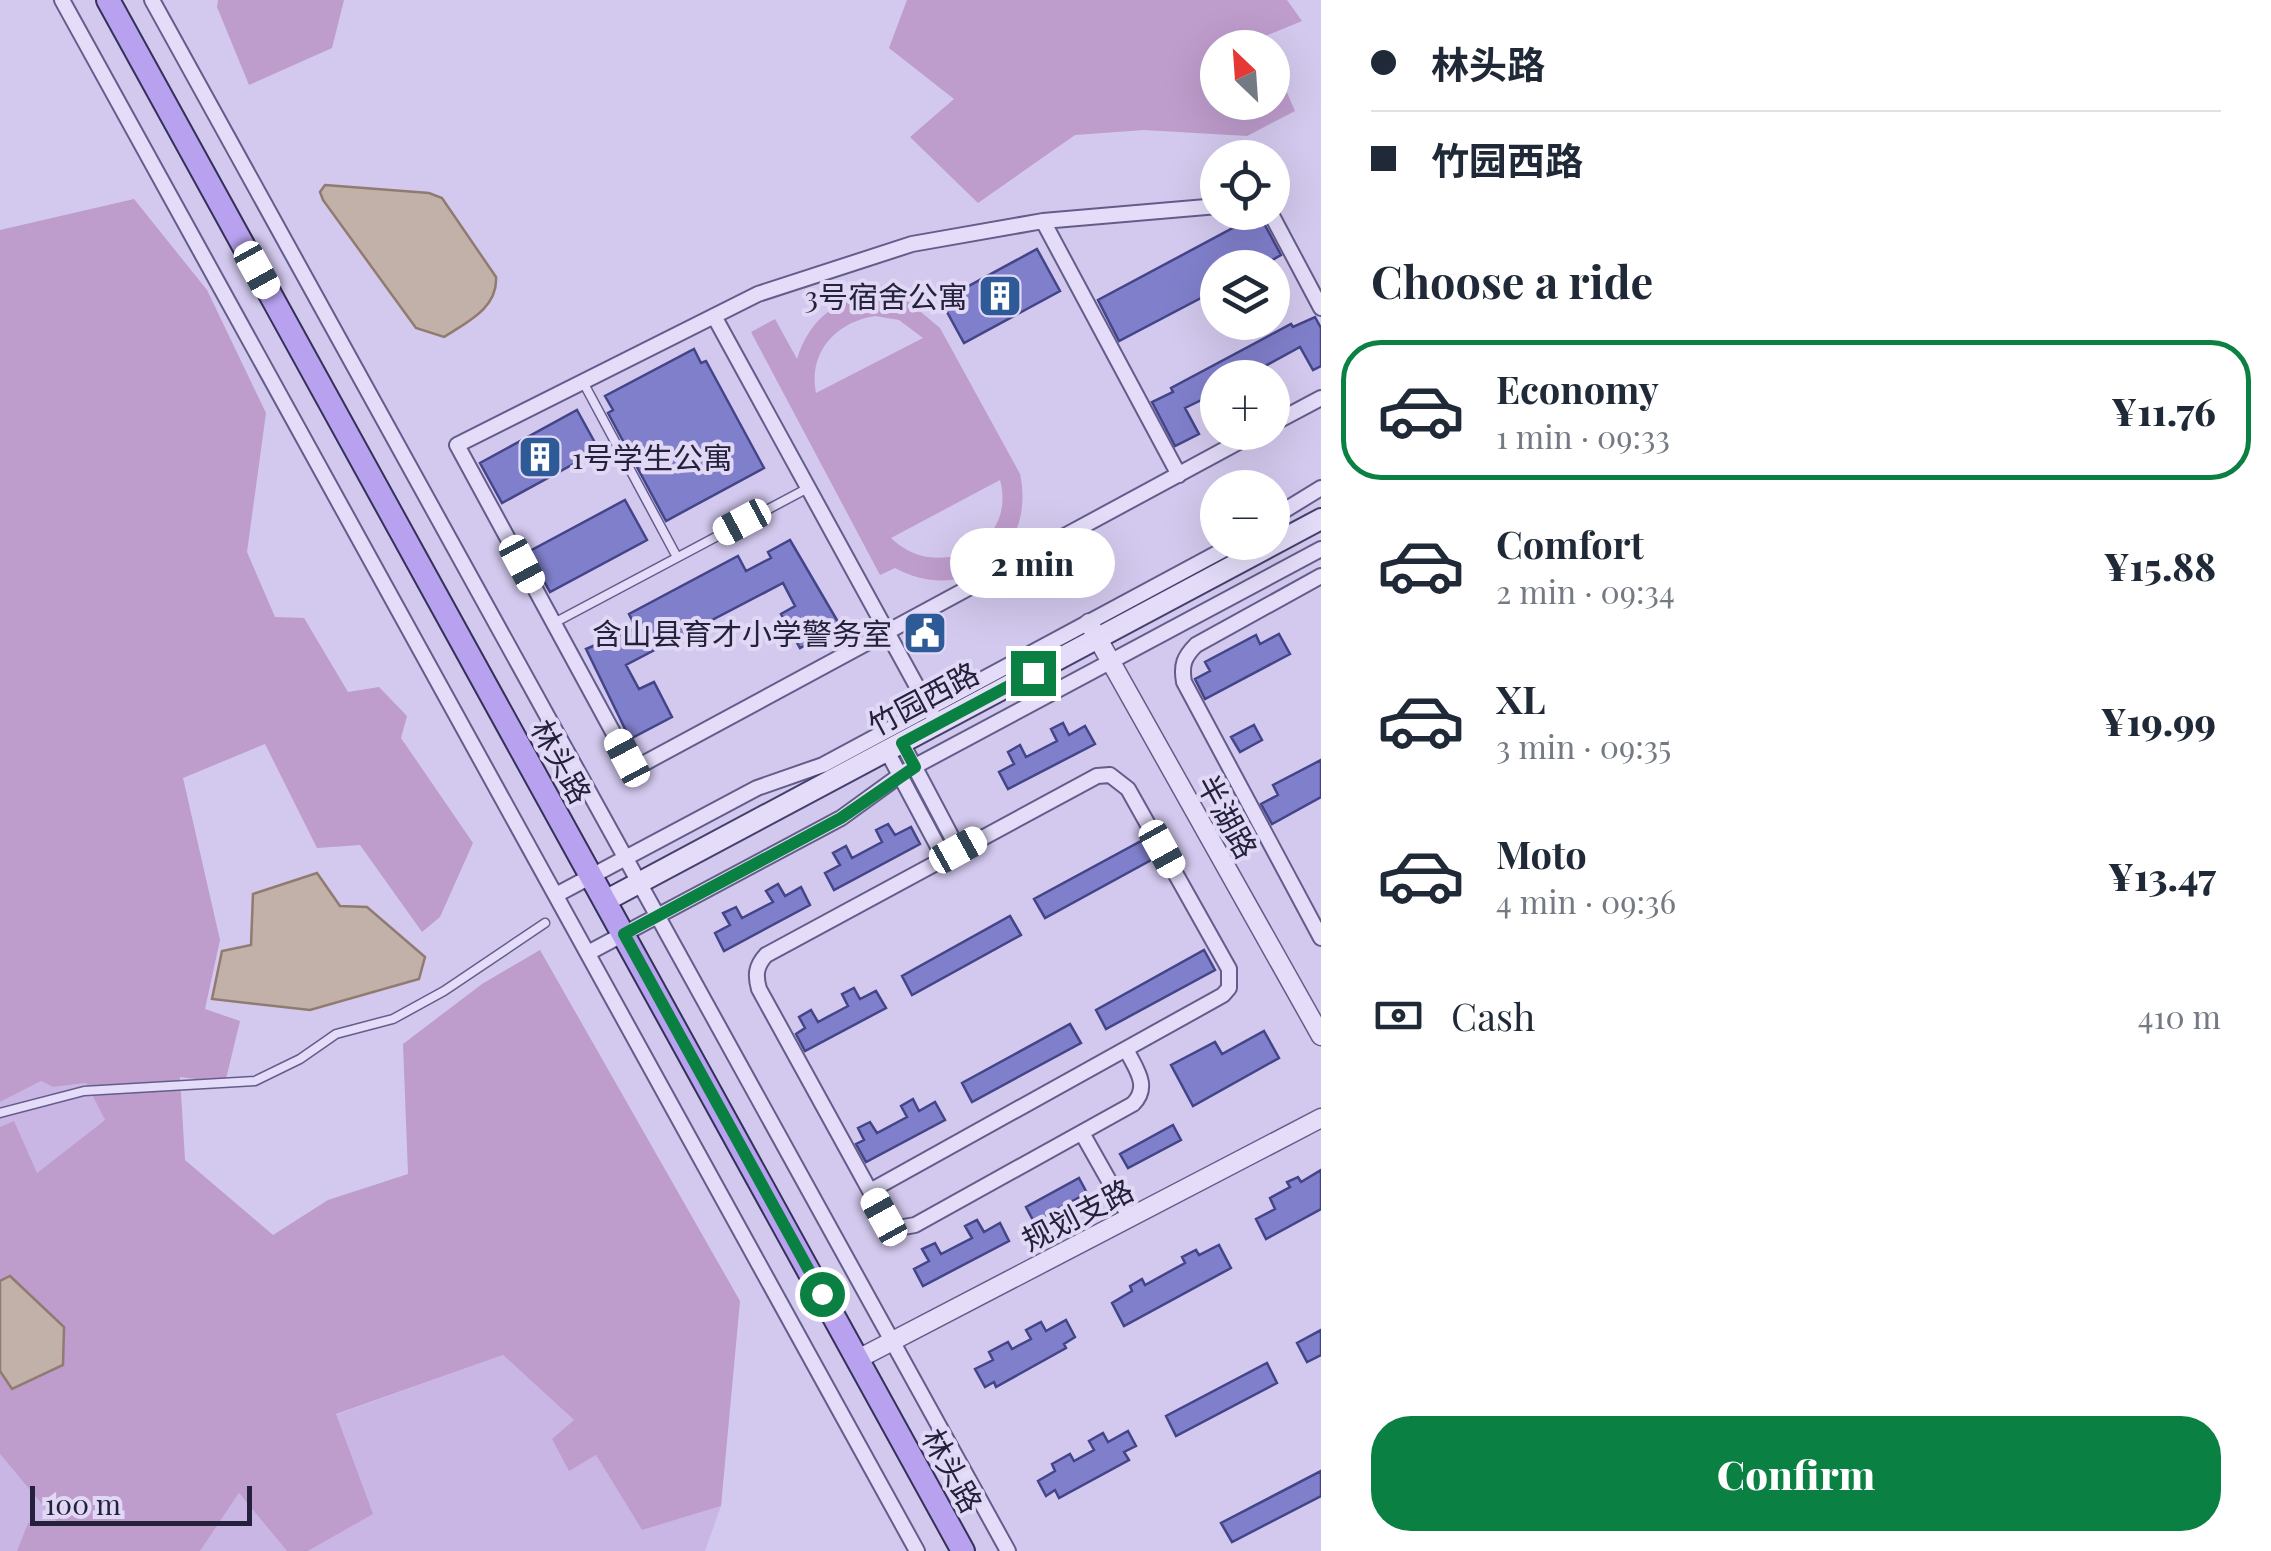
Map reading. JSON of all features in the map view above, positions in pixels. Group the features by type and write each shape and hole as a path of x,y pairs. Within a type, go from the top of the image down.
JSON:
{"main road":[{"name":"林头路","path":"108,0 964,1551"},
{"name":"竹园西路","path":"605,901 938,724 1093,631 1321,519"}],"street":[{"path":"62,0 917,1551"},
{"path":"152,0 1008,1551"},
{"path":"1200,208 1043,221 912,244 758,294 457,445 627,758 639,766 1224,450"},
{"path":"1043,221 1179,475"},
{"path":"1280,230 1321,308"},
{"path":"714,316 938,724"},
{"path":"1290,414 1321,398"},
{"path":"1290,507 1321,488"},
{"path":"588,954 841,818 915,767 1321,549"},
{"path":"556,896 757,788 823,765 1093,631 1209,560"},
{"path":"1321,576 1196,644 1186,655 1182,668 1184,682 1321,938"},
{"name":"半湖路","path":"1093,631 1321,1036"},
{"path":"894,747 915,767 958,850"},
{"path":"894,747 900,776 944,858"},
{"path":"870,1191 1223,995 1231,978 1128,789 1110,776 1087,778 766,956 756,972 758,990 870,1191 890,1224 907,1228 1140,1098 1142,1081 1126,1049"},
{"name":"规划支路","path":"858,1359 1321,1118"},
{"path":"1082,1133 1130,1218"}],"lane":[{"path":"583,382 677,558"},
{"path":"554,623 808,488"},
{"path":"0,1113 84,1092 255,1080 300,1059 336,1034 393,1019 444,991 545,924"}],"shaded area":[{"path":"218,0 344,0 332,48 249,85 217,7"},
{"path":"907,0 1287,0 1302,21 1280,30 1200,30 1200,120 1278,120 1247,136 1144,130 1075,135 978,203 910,137 954,99 889,48"},
{"path":"325,185 429,193 442,198 496,277 486,306 444,337 416,328 323,200 320,192"},
{"path":"134,199 207,290 266,413 247,552 275,617 304,618 348,692 379,687 407,716 401,738 473,843 440,917 422,932 360,845 317,848 265,744 183,778 220,940 205,1009 240,1021 225,1083 180,1077 185,1160 273,1235 328,1200 408,1174 403,1044 482,984 540,950 740,1301 721,1506 642,1530 596,1455 569,1471 552,1439 574,1420 503,1355 336,1414 373,1514 308,1551 287,1551 239,1493 200,1551 17,1551 28,1523 56,1521 0,1454 0,1127 14,1121 37,1173 105,1120 86,1083 53,1087 41,1081 0,1102 0,230"},
{"path":"870,295 909,302 940,328 1020,474 1022,502 1017,527 1006,548 990,565 970,576 946,580 921,578 895,568 880,575 751,332 775,319 797,359 808,335 823,316","holes":["875,316 899,320 923,338 816,393 816,365 828,341 848,325","1000,480 1002,503 997,523 969,551 950,557 930,557 909,551 891,538"]},
{"path":"317,873 340,906 367,907 425,957 419,979 310,1010 212,999 222,951 251,945 253,894"},
{"path":"41,1081 53,1087 86,1083 105,1120 36,1174 14,1122 0,1127 0,1102"},
{"path":"10,1276 64,1327 63,1365 12,1389 0,1371 0,1281"},
{"path":"503,1355 575,1421 570,1470 596,1455 642,1530 721,1506 705,1551 308,1551 372,1514 335,1415"},
{"path":"0,1454 57,1522 28,1523 17,1551 0,1551"},
{"path":"239,1493 287,1551 200,1551"}],"building":[{"path":"1229,230 1268,230 1278,250 1200,250 1200,298 1119,341 1098,300"},
{"name":"3号宿舍公寓","path":"1037,249 1060,291 964,343 941,301"},
{"path":"1315,317 1321,328 1321,366 1313,370 1300,347 1276,360 1224,360 1261,340 1290,340 1290,325 1293,327"},
{"path":"694,349 701,363 706,361 764,468 666,521 608,413 613,410 605,396"},
{"path":"1200,373 1200,401 1185,408 1199,434 1175,446 1152,402 1173,392 1171,388"},
{"name":"1号学生公寓","path":"577,410 599,450 502,503 480,463"},
{"path":"625,500 647,540 550,592 528,552"},
{"path":"790,540 841,627 800,648 781,614 795,606 783,583 626,665 639,689 654,682 672,717 630,739 586,649 636,628 629,614 738,556 746,571 771,558 768,552"},
{"path":"1279,634 1290,654 1205,699 1195,679 1210,671 1205,662 1256,635 1260,644"},
{"path":"1063,723 1069,735 1085,726 1095,744 1008,789 999,772 1014,764 1008,752 1020,745 1026,757 1057,741 1051,729"},
{"path":"1254,725 1262,740 1240,752 1231,737"},
{"path":"1321,760 1321,797 1272,824 1261,804 1278,795 1273,785"},
{"path":"888,824 895,835 911,827 920,844 834,890 825,873 840,865 833,853 846,846 852,858 882,842 876,830"},
{"path":"1143,840 1153,859 1045,918 1034,899"},
{"path":"778,884 785,896 801,887 810,905 724,951 715,933 730,925 723,913 736,907 742,918 773,902 766,891"},
{"path":"1010,916 1021,935 912,995 902,976"},
{"path":"1204,950 1215,970 1106,1029 1096,1010"},
{"path":"854,988 860,999 876,991 886,1008 805,1051 796,1034 805,1028 799,1017 811,1010 818,1022 848,1006 842,994"},
{"path":"1070,1024 1081,1043 972,1102 962,1083"},
{"path":"1264,1031 1279,1058 1193,1106 1171,1065 1215,1042 1222,1054"},
{"path":"913,1099 919,1111 935,1102 945,1120 866,1162 856,1144 864,1140 858,1128 870,1122 877,1133 907,1117 901,1106"},
{"path":"1173,1125 1181,1140 1128,1168 1120,1154"},
{"path":"1321,1170 1321,1209 1266,1239 1256,1219 1275,1209 1270,1198 1290,1187 1287,1182 1298,1177 1301,1182"},
{"path":"1079,1178 1087,1193 1034,1222 1026,1207"},
{"path":"977,1220 984,1232 1000,1223 1009,1241 923,1286 914,1269 929,1261 922,1249 935,1243 941,1254 972,1238 965,1226"},
{"path":"1219,1245 1231,1268 1124,1326 1112,1303 1132,1291 1130,1286 1142,1279 1145,1285 1185,1263 1182,1257 1196,1250 1199,1255"},
{"path":"1066,1320 1075,1337 1064,1344 1066,1348 996,1387 994,1382 985,1387 975,1369 993,1360 989,1352 1008,1342 1012,1349 1031,1339 1026,1330 1041,1322 1046,1331"},
{"path":"1321,1330 1321,1355 1307,1362 1297,1343"},
{"path":"1267,1363 1277,1383 1176,1436 1166,1416"},
{"path":"1128,1431 1136,1446 1124,1452 1129,1460 1059,1498 1055,1490 1046,1496 1038,1481 1055,1471 1052,1464 1070,1454 1074,1461 1094,1450 1089,1441 1103,1433 1108,1442"},
{"path":"1321,1471 1321,1496 1232,1542 1221,1523"}],"place":[{"name":"3号宿舍公寓","path":"1000,296"},
{"name":"1号学生公寓","path":"540,457"},
{"name":"含山县育才小学警务室","path":"925,633"}],"route":[{"path":"822,1294 624,934 841,818 915,767 902,743 1033,673"}]}
